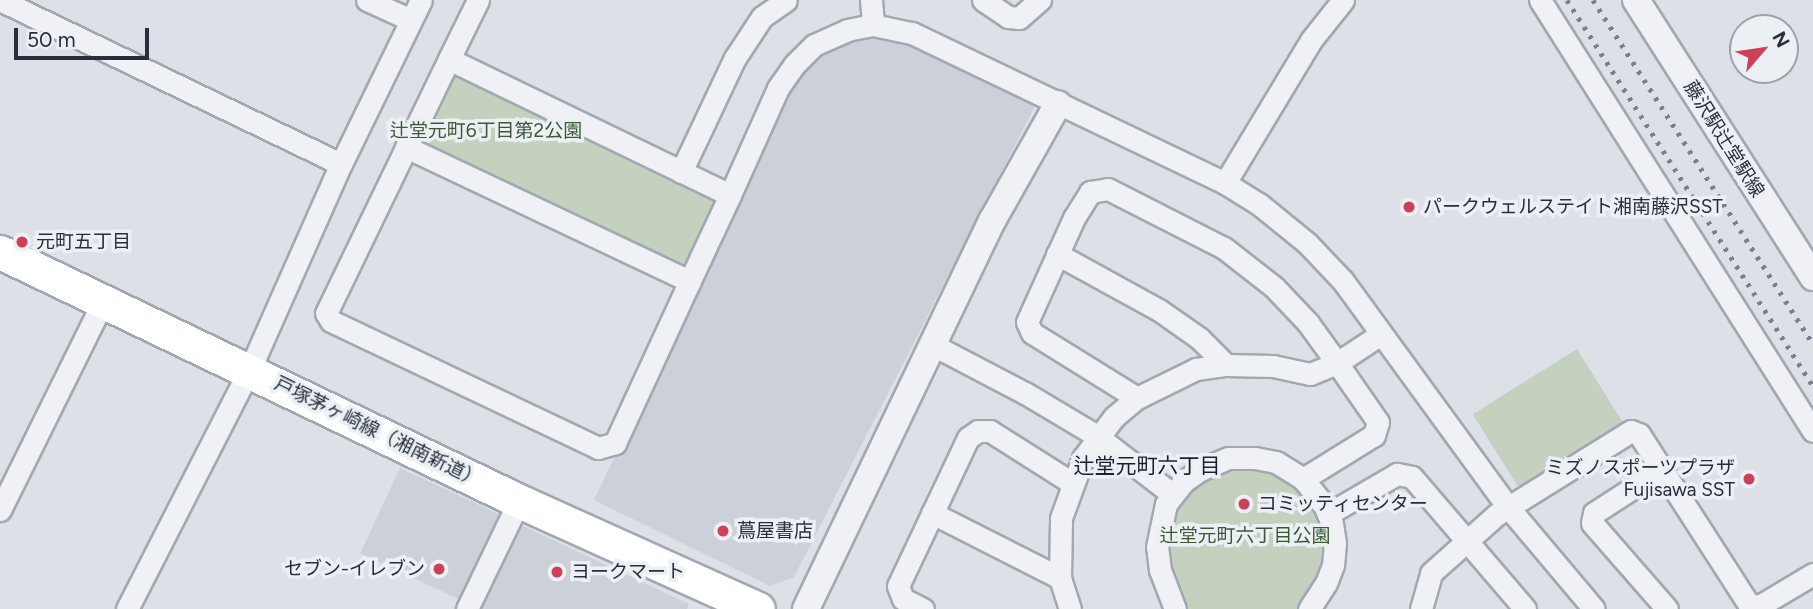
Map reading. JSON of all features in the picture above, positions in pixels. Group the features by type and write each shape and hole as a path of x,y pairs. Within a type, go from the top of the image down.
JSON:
{"main road":[{"name":"戸塚茅ヶ崎線（湘南新道）","path":"0,252 250,369 519,501 758,609"}],"street":[{"path":"367,0 411,20"},
{"path":"127,609 250,369 341,164 421,0"},
{"path":"478,0 326,313 331,321 598,448 615,443 778,88 795,64 814,45 847,30 873,25 912,33 1225,183 1259,204 1307,243 1343,282 1508,507 1594,609"},
{"path":"681,172 735,58 762,17 786,0"},
{"path":"871,0 873,25"},
{"path":"983,0 1008,17 1019,18 1041,0"},
{"path":"1225,183 1312,39 1343,0"},
{"path":"1540,0 1813,430"},
{"name":"藤沢駅辻堂駅線","path":"1636,0 1813,278"},
{"path":"1,1 341,164"},
{"path":"449,59 730,195"},
{"path":"806,609 992,221 1058,104"},
{"path":"406,147 690,281"},
{"path":"1137,398 1032,333 1027,322 1057,254 1090,192 1108,189 1224,248 1274,287 1307,323 1337,363 1378,422 1374,435 1303,479"},
{"path":"1057,254 1159,310 1199,338 1226,365"},
{"path":"0,510 103,302"},
{"path":"1070,609 1060,578 1061,518 1072,483 1097,436 1137,398 1196,369 1226,365 1273,366 1310,374 1337,363 1381,334"},
{"path":"933,345 1026,393 1097,436 1172,494"},
{"path":"923,609 903,599 898,586 968,438 978,431 990,431 1072,483"},
{"path":"1421,609 1430,573 1466,542 1508,507 1631,431 1639,434 1750,606 1758,607 1790,600 1813,574"},
{"path":"1175,609 1160,570 1157,547 1159,524 1172,494 1200,470 1228,458 1255,457 1276,462 1303,479 1328,514 1335,542 1332,565 1326,583 1309,609"},
{"path":"1662,469 1594,513 1592,523 1667,609"},
{"path":"1328,514 1397,474 1412,477 1525,609"},
{"path":"467,609 519,501"},
{"path":"932,513 1060,578"}],"shaded area":[{"path":"881,36 913,44 1036,104 794,577 770,586 594,500 796,79 818,57 846,42"},
{"path":"400,468 501,515 461,600 360,553"},
{"name":"ヨークマート","path":"517,523 689,604 687,609 476,609"}],"green space":[{"name":"辻堂元町6丁目第2公園","path":"449,59 729,196 686,284 406,147"},
{"path":"1577,349 1623,422 1518,487 1473,414"},
{"name":"辻堂元町六丁目公園","path":"1216,468 1274,469 1308,493 1328,540 1323,569 1298,609 1181,609 1162,554 1173,502"}],"railway":[{"path":"1567,0 1813,386"},
{"path":"1593,0 1813,344"}],"place":[{"name":"パークウェルステイト湘南藤沢SST","path":"1409,207"},
{"name":"元町五丁目","path":"22,242"},
{"name":"ミズノスポーツプラザ Fujisawa SST","path":"1749,479"},
{"name":"コミッティセンター","path":"1244,504"},
{"name":"蔦屋書店","path":"723,531"},
{"name":"セブン-イレブン","path":"439,569"},
{"name":"ヨークマート","path":"557,572"}],"district":[{"name":"辻堂元町六丁目","path":"1147,466"}]}
